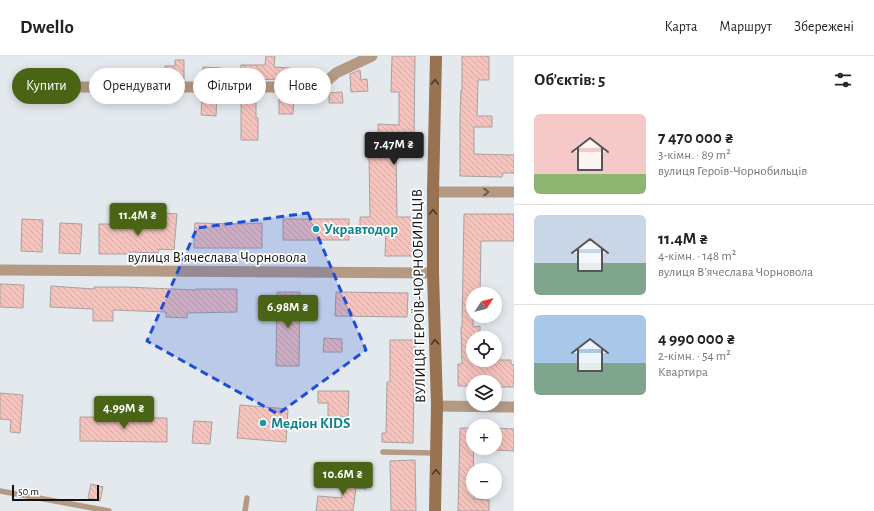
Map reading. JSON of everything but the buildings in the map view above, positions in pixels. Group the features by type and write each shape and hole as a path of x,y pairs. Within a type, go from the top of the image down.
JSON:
{"street":[{"path":"81,87 315,87 327,81 336,73 372,56"},
{"name":"ВУЛИЦЯ ГЕРОЇВ-ЧОРНОБИЛЬЦІВ","path":"435,511 437,406 433,273 433,192 436,56"},
{"path":"433,192 514,192"},
{"name":"вулиця Вʼячеслава Чорновола","path":"0,270 433,273"},
{"path":"437,406 514,407"}],"lane":[{"path":"383,452 436,453"},
{"path":"0,491 108,511"},
{"path":"245,511 247,498"}],"highlighted area":[{"path":"308,213 366,350 278,414 147,341 197,228"}],"place":[{"name":"Укравтодор","path":"316,229"},
{"name":"Медіон KIDS","path":"263,423"}]}
